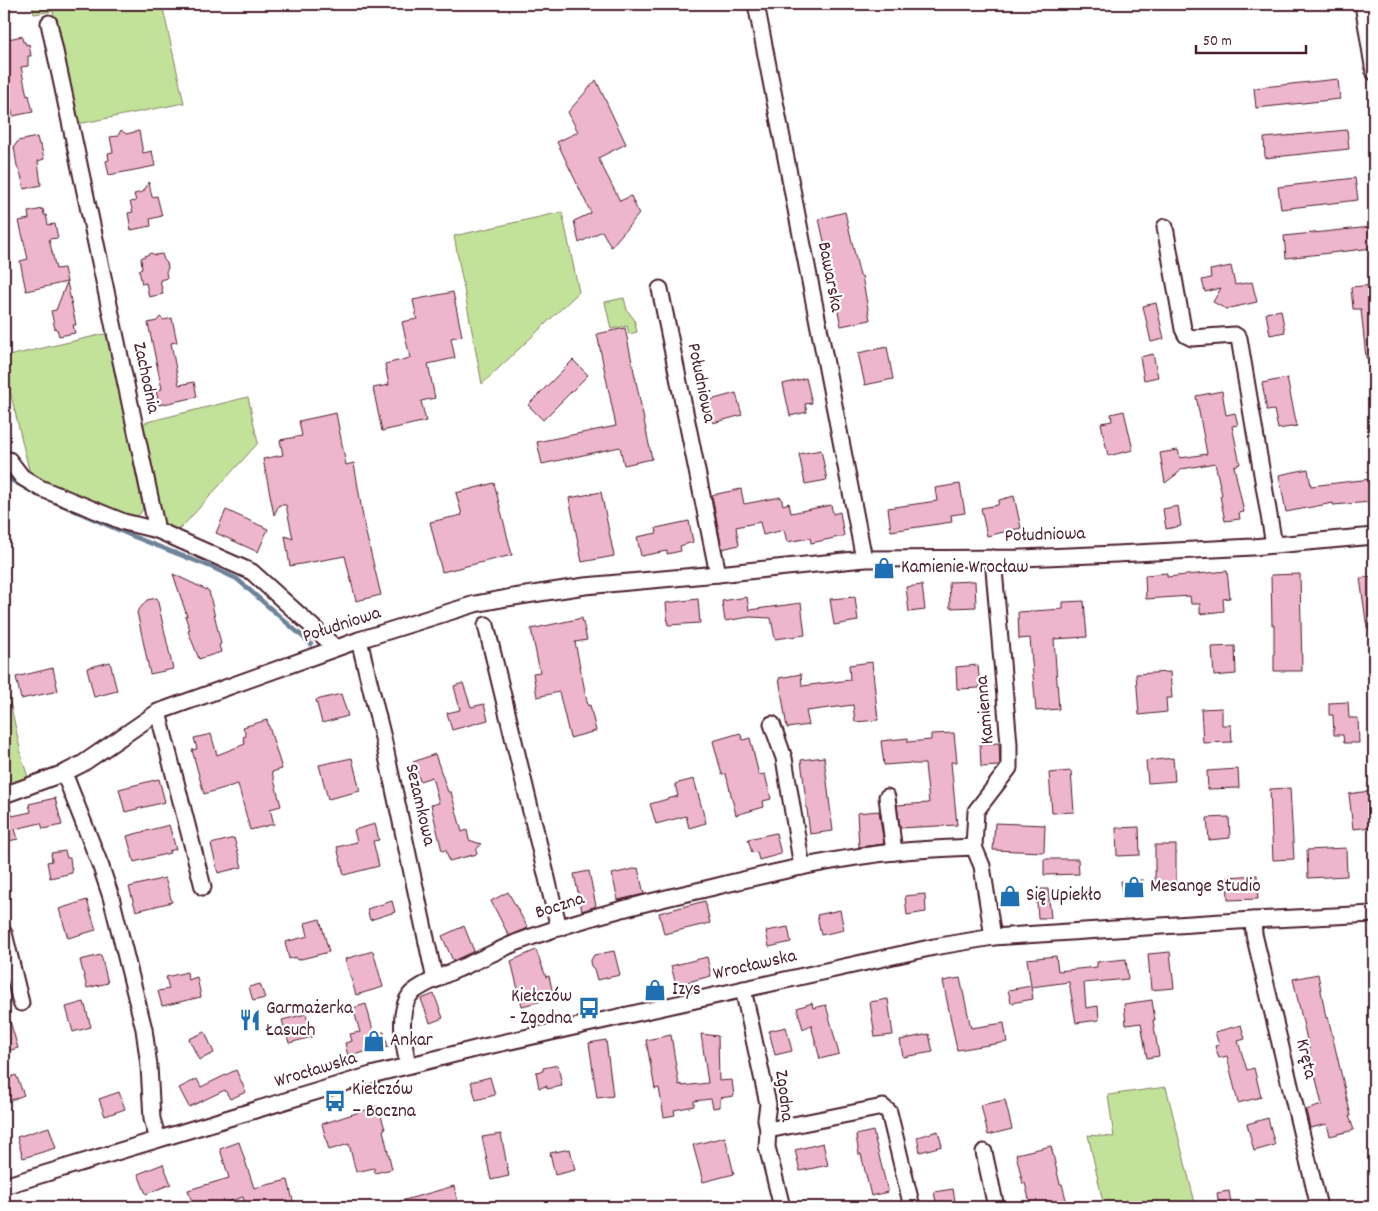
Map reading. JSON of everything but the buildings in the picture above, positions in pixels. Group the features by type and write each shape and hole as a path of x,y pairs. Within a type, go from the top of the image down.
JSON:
{"street":[{"name":"Bawarska","path":"756,4 864,559"},
{"path":"1363,4 1374,72"},
{"name":"Zachodnia","path":"49,23 157,530"},
{"path":"1165,227 1183,329 1186,335 1192,338 1234,335 1239,338 1274,545"},
{"name":"Południowa","path":"660,288 718,574"},
{"path":"9,460 22,477 40,488 124,522 157,530 252,572 336,648"},
{"name":"Południowa","path":"4,795 64,773 82,764 153,714 359,640 474,604 585,586 864,559 992,558 1116,554 1274,545 1374,536"},
{"name":"Kamienna","path":"974,847 976,811 1009,768 1009,744 992,558"},
{"path":"486,625 559,928"},
{"name":"Sezamkowa","path":"359,640 383,738 435,980"},
{"path":"158,712 203,887"},
{"path":"772,724 784,758 802,866"},
{"path":"64,773 101,866 111,897 144,1029 149,1066 152,1119 158,1139"},
{"path":"887,797 894,852"},
{"path":"974,847 982,866 993,937"},
{"name":"Boczna","path":"408,1065 403,1037 403,1020 406,1001 412,993 435,980 514,944 559,928 642,903 802,866 894,852 974,847"},
{"name":"Wrocławska","path":"4,1186 408,1065 934,947 993,937 1374,914"},
{"name":"Kręta","path":"1253,920 1254,934 1319,1207"},
{"path":"4,933 21,1003"},
{"name":"Zgodna","path":"742,989 768,1104 766,1119 768,1130 767,1147 782,1207"},
{"path":"768,1130 883,1107 889,1112 912,1207"},
{"path":"984,1152 996,1207"}],"green space":[{"path":"32,4 162,4 184,103 83,123 76,121 53,11 34,14"},
{"path":"562,212 579,292 482,384 454,236"},
{"path":"624,298 627,310 634,319 637,332 629,334 627,326 611,329 605,302"},
{"path":"104,334 108,336 143,509 139,515 128,518 31,478 4,366 4,357"},
{"path":"248,397 258,443 181,528 170,529 160,517 139,427 147,422"},
{"path":"4,674 28,777 4,787"},
{"path":"1166,1087 1196,1207 1104,1207 1088,1135 1114,1137 1108,1095"}],"waterway":[{"path":"4,476 38,495"},
{"path":"46,498 237,579 311,644"}],"place":[{"name":"Kamienie Wrocław","path":"884,568"},
{"name":"Mesange Studio","path":"1134,887"},
{"name":"Się Upiekło","path":"1010,896"},
{"name":"Izys","path":"655,990"},
{"name":"Kiełczów - Zgodna","path":"589,1008"},
{"name":"Garmażerka Łasuch","path":"250,1020"},
{"name":"Ankar","path":"374,1041"},
{"name":"Kiełczów – Boczna","path":"335,1101"}]}
